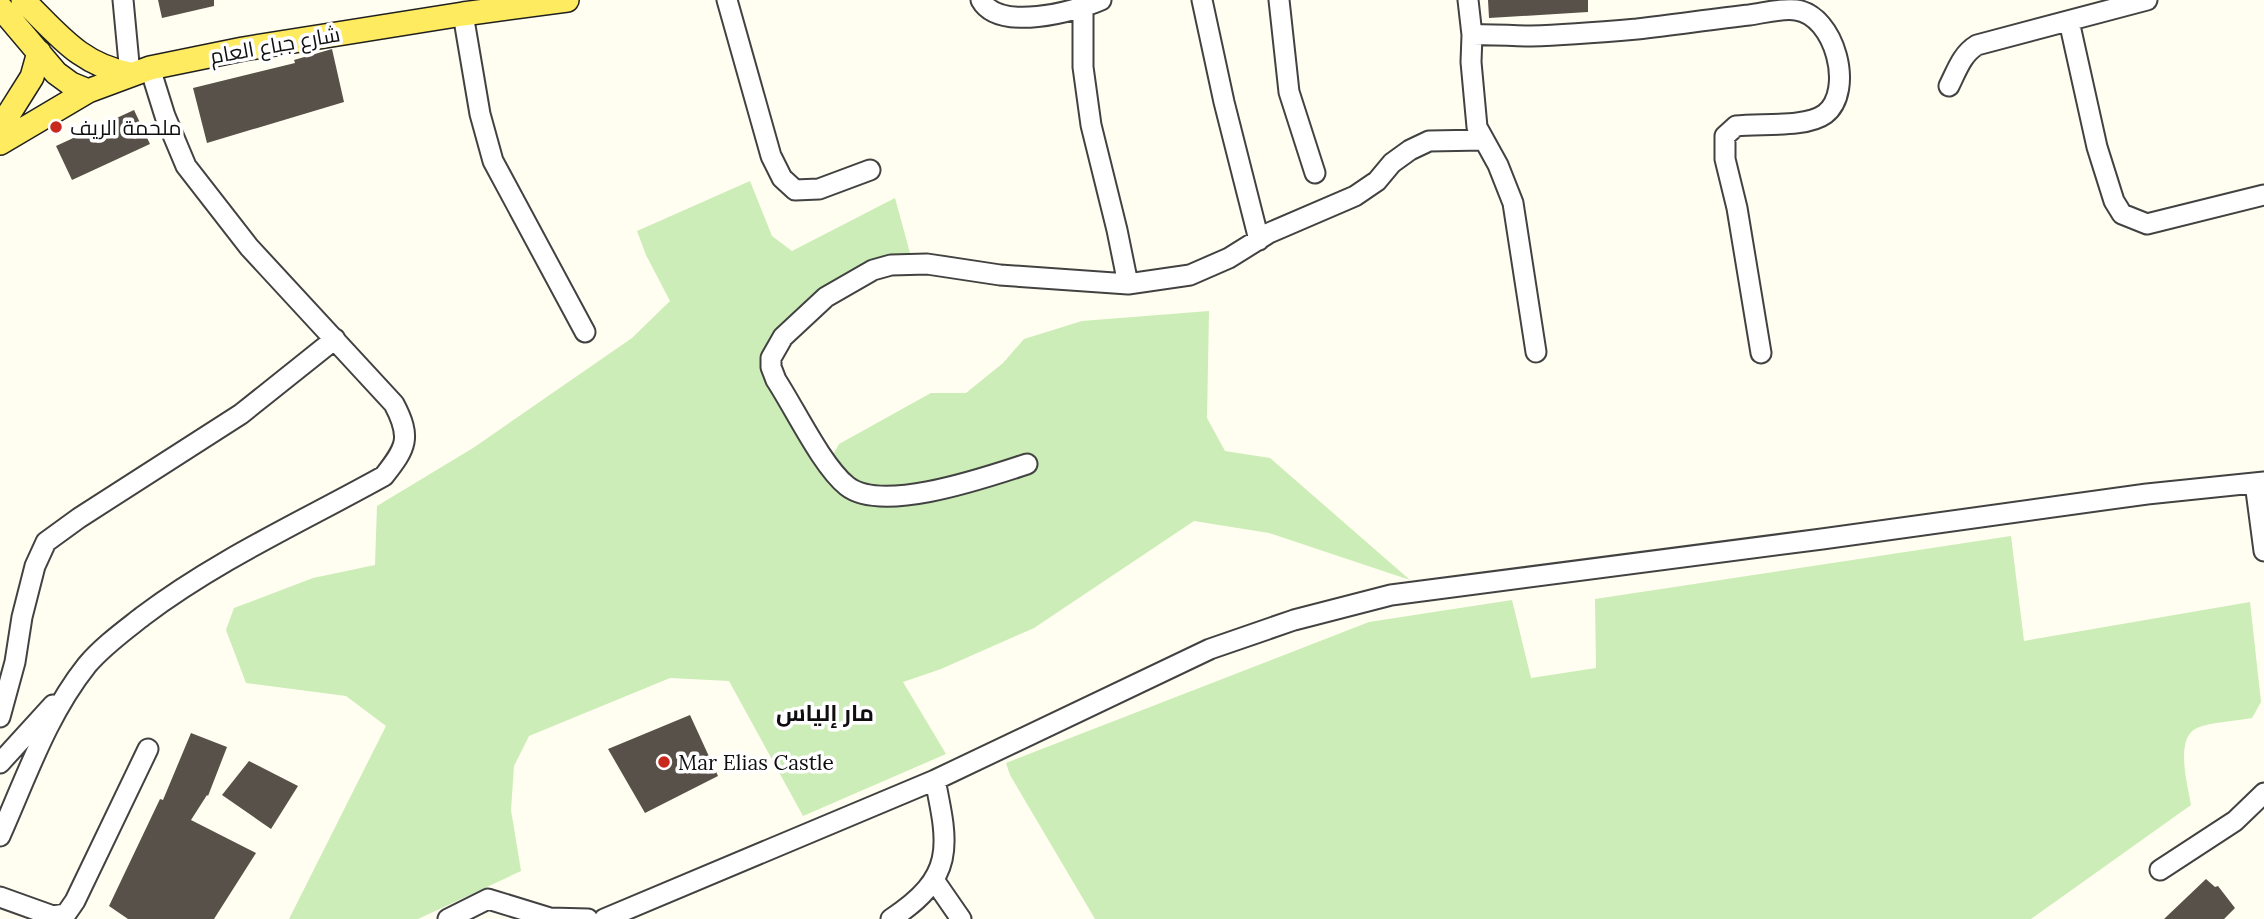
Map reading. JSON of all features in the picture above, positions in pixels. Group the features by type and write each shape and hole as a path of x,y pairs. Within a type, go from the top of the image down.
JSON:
{"main road":[{"path":"23,0 85,57 99,66 140,71"},
{"name":"شارع جباع العام","path":"0,143 88,91 140,71 243,49 567,0"},
{"path":"0,7 63,79 88,91"},
{"path":"0,128 28,85 39,52"}],"street":[{"path":"0,763 103,649 163,601 246,551 384,476 401,454 404,442 403,422 394,404 249,247 186,166 140,71 123,0"},
{"path":"727,0 771,156 782,178 795,190 818,189 870,170"},
{"path":"981,0 990,11 1012,18 1083,8 1101,0"},
{"path":"1202,0 1224,102 1259,240"},
{"path":"1279,0 1289,92 1315,173"},
{"path":"1468,0 1477,127 1498,165 1513,203 1535,352"},
{"path":"1949,86 1963,58 1977,45 2147,0"},
{"path":"1083,8 1083,66 1091,125 1128,284"},
{"path":"1472,35 1530,36 1638,29 1785,9 1810,13 1817,19 1827,31 1836,53 1840,76 1834,101 1827,113 1816,119 1796,123 1736,126 1728,131 1724,143 1761,354"},
{"path":"463,14 480,114 493,161 585,332"},
{"path":"2068,20 2096,147 2114,201 2122,214 2147,224 2264,195"},
{"path":"1027,464 991,476 900,497 860,494 848,487 829,466 776,380 771,358 783,337 826,297 873,270 891,265 928,264 1000,275 1128,284 1190,275 1229,258 1269,233 1355,196 1377,181 1392,163 1429,141 1483,140"},
{"path":"0,717 15,662 22,617 35,566 46,542 241,414 335,339"},
{"path":"604,919 935,780 1210,649 1294,620 1391,595 1822,540 2147,494 2260,483 2264,551"},
{"path":"0,836 54,715 77,678"},
{"path":"0,897 53,916 68,917 148,749"},
{"path":"891,919 925,892 934,880 944,853 946,832 935,780"},
{"path":"2160,870 2235,821 2264,793"},
{"path":"934,880 961,919"},
{"path":"448,919 488,899 550,918 589,919"}],"green space":[{"path":"750,181 772,236 792,251 895,198 910,253 869,264 818,297 767,376 825,470 839,444 931,393 966,393 1003,363 1024,339 1082,321 1209,311 1207,418 1225,451 1270,458 1410,580 1269,533 1194,521 1034,628 941,669 903,682 946,754 803,816 729,681 670,678 529,736 514,766 511,810 521,871 418,919 289,919 386,726 346,696 246,683 226,630 234,608 313,578 375,565 377,506 473,448 632,338 670,301 637,231"},
{"path":"2011,536 2024,641 2250,602 2261,702 2252,718 2209,724 2190,733 2184,752 2184,763 2191,805 2031,919 1095,919 1010,775 1006,763 1369,622 1512,600 1531,678 1596,668 1595,599"}],"building":[{"path":"158,0 214,0 214,6 162,18"},
{"path":"1488,0 1588,0 1588,12 1489,18"},
{"path":"332,49 344,102 207,143 193,88 295,63 294,60"},
{"path":"134,110 150,144 72,180 56,146"},
{"name":"Mar Elias Castle","path":"690,715 718,776 645,813 608,749"},
{"path":"191,733 227,747 208,796 191,820 256,853 214,919 128,919 109,906 160,799 163,800"},
{"path":"249,761 298,786 271,829 222,795"},
{"path":"2206,879 2215,887 2218,886 2235,908 2224,919 2164,919"}],"place":[{"name":"ملحمة الريف","path":"56,127"},
{"name":"Mar Elias Castle","path":"664,762"}],"district":[{"name":"مار إلياس","path":"825,712"}]}
